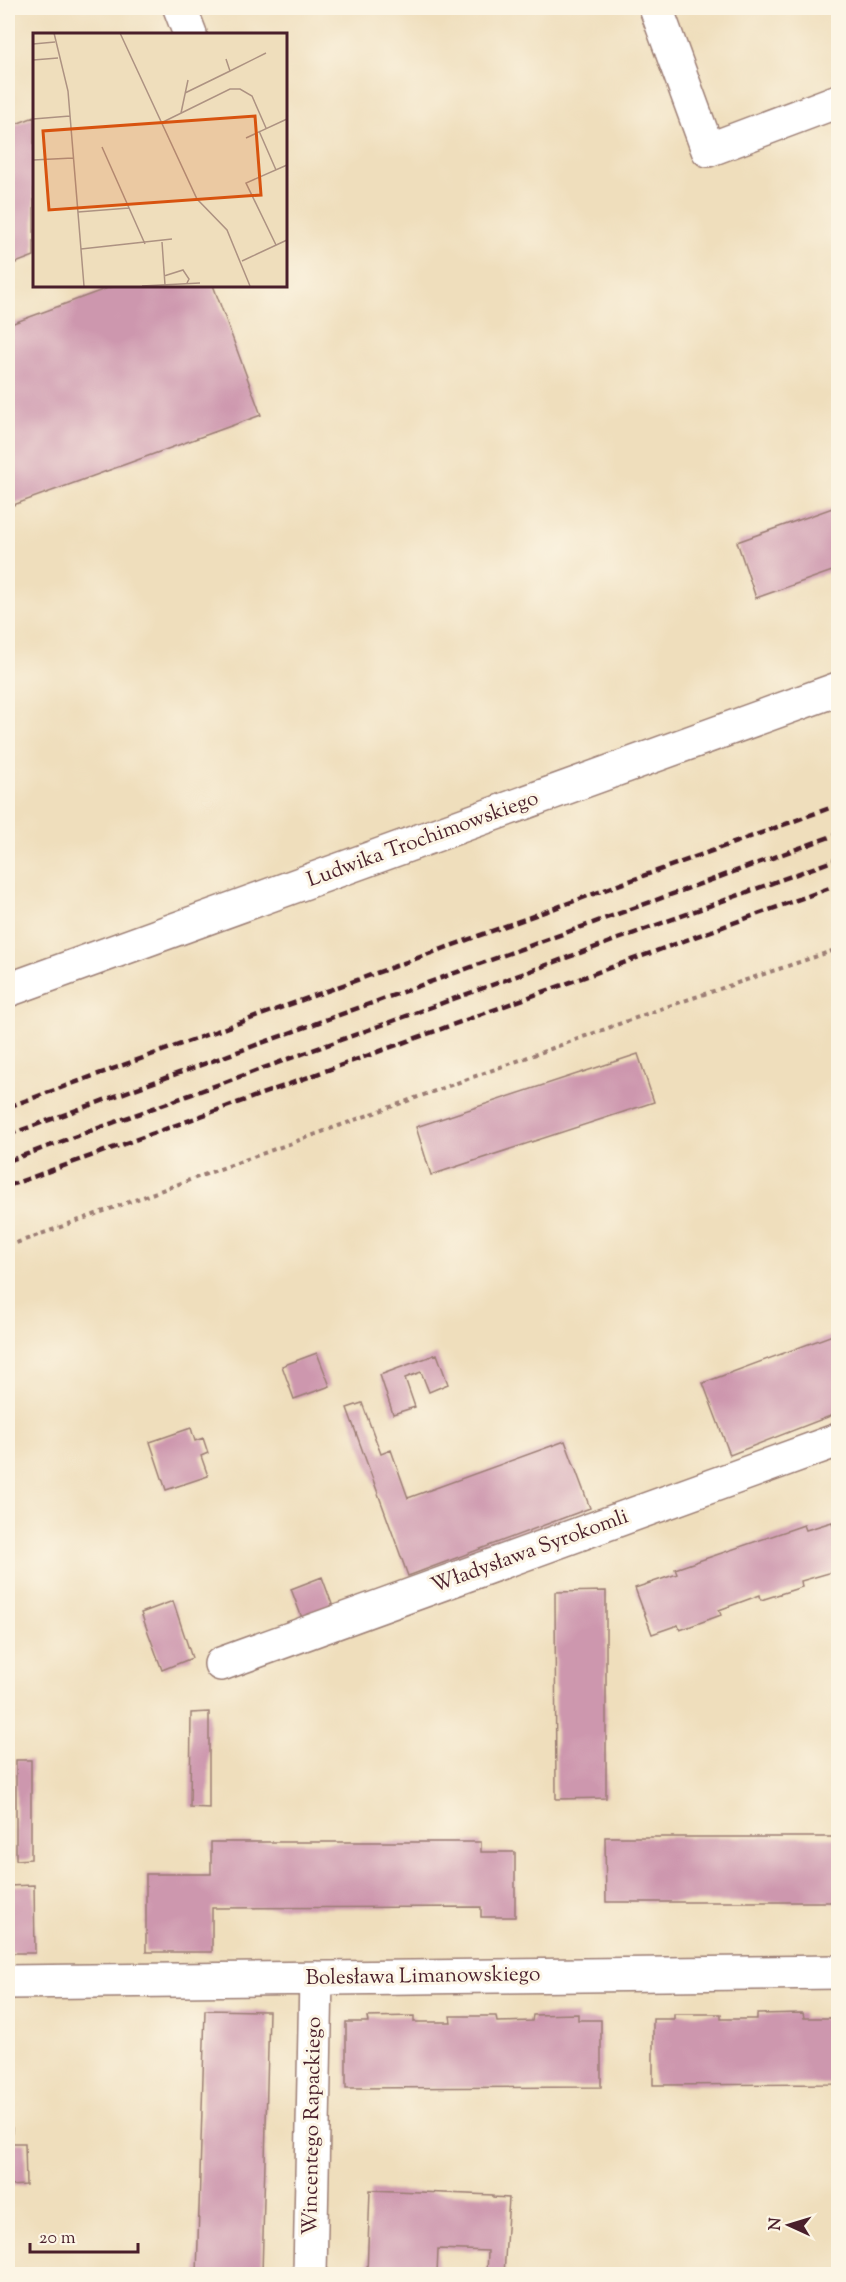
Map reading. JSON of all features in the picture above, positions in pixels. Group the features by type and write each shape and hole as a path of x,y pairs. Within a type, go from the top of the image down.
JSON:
{"street":[{"path":"180,8 190,33"},
{"path":"656,8 708,150 838,101"},
{"name":"Ludwika Trochimowskiego","path":"8,990 838,689"},
{"name":"Władysława Syrokomli","path":"221,1664 838,1440"},
{"name":"Bolesława Limanowskiego","path":"8,1982 838,1972"},
{"name":"Wincentego Rapackiego","path":"310,2274 316,1978"}],"path":[{"path":"8,1246 663,1008 838,949"}],"building":[{"path":"33,117 33,256 8,266 8,127"},
{"path":"113,286 213,286 261,415 8,507 8,325"},
{"path":"838,506 838,569 756,598 737,542"},
{"path":"638,1054 654,1102 431,1175 416,1127"},
{"path":"838,1333 838,1413 730,1455 703,1383"},
{"path":"317,1353 330,1386 294,1399 282,1366"},
{"path":"437,1354 448,1384 429,1392 421,1372 405,1378 415,1407 393,1414 380,1375"},
{"path":"362,1403 381,1454 391,1450 408,1498 565,1441 590,1508 408,1576 347,1408"},
{"path":"191,1428 195,1441 203,1438 208,1453 201,1456 208,1476 166,1490 150,1442"},
{"path":"832,1522 838,1542 836,1571 801,1581 802,1587 761,1600 760,1595 719,1610 721,1615 680,1630 678,1625 652,1634 635,1588 677,1574 675,1569 804,1525 806,1530"},
{"path":"322,1577 333,1607 302,1618 291,1589"},
{"path":"606,1591 606,1798 556,1799 555,1592"},
{"path":"173,1601 192,1658 162,1670 141,1613"},
{"path":"209,1712 209,1808 190,1807 191,1713"},
{"path":"16,1760 31,1760 31,1859 16,1860"},
{"path":"605,1837 838,1837 838,1902 606,1902"},
{"path":"211,1842 481,1842 481,1852 515,1852 515,1917 481,1917 481,1907 212,1908 212,1952 146,1952 146,1874 211,1874"},
{"path":"34,1885 35,1953 8,1953 8,1886"},
{"path":"205,2010 269,2011 262,2274 197,2274"},
{"path":"803,2013 804,2018 838,2018 838,2084 653,2085 653,2019 674,2019 674,2014 721,2014 721,2019 757,2019 757,2014"},
{"path":"578,2014 578,2020 601,2020 601,2087 346,2088 346,2022 368,2022 367,2017 414,2016 414,2022 451,2022 450,2016 496,2016 497,2022 532,2021 533,2015"},
{"path":"8,2128 12,2128 11,2143 25,2143 26,2185 8,2186"},
{"path":"370,2190 493,2195 493,2197 509,2198 504,2274 487,2274 488,2251 438,2249 437,2274 367,2274"}],"railway":[{"path":"8,1107 838,805"},
{"path":"8,1135 838,834"},
{"path":"8,1161 838,859"},
{"path":"8,1186 838,885"}]}
